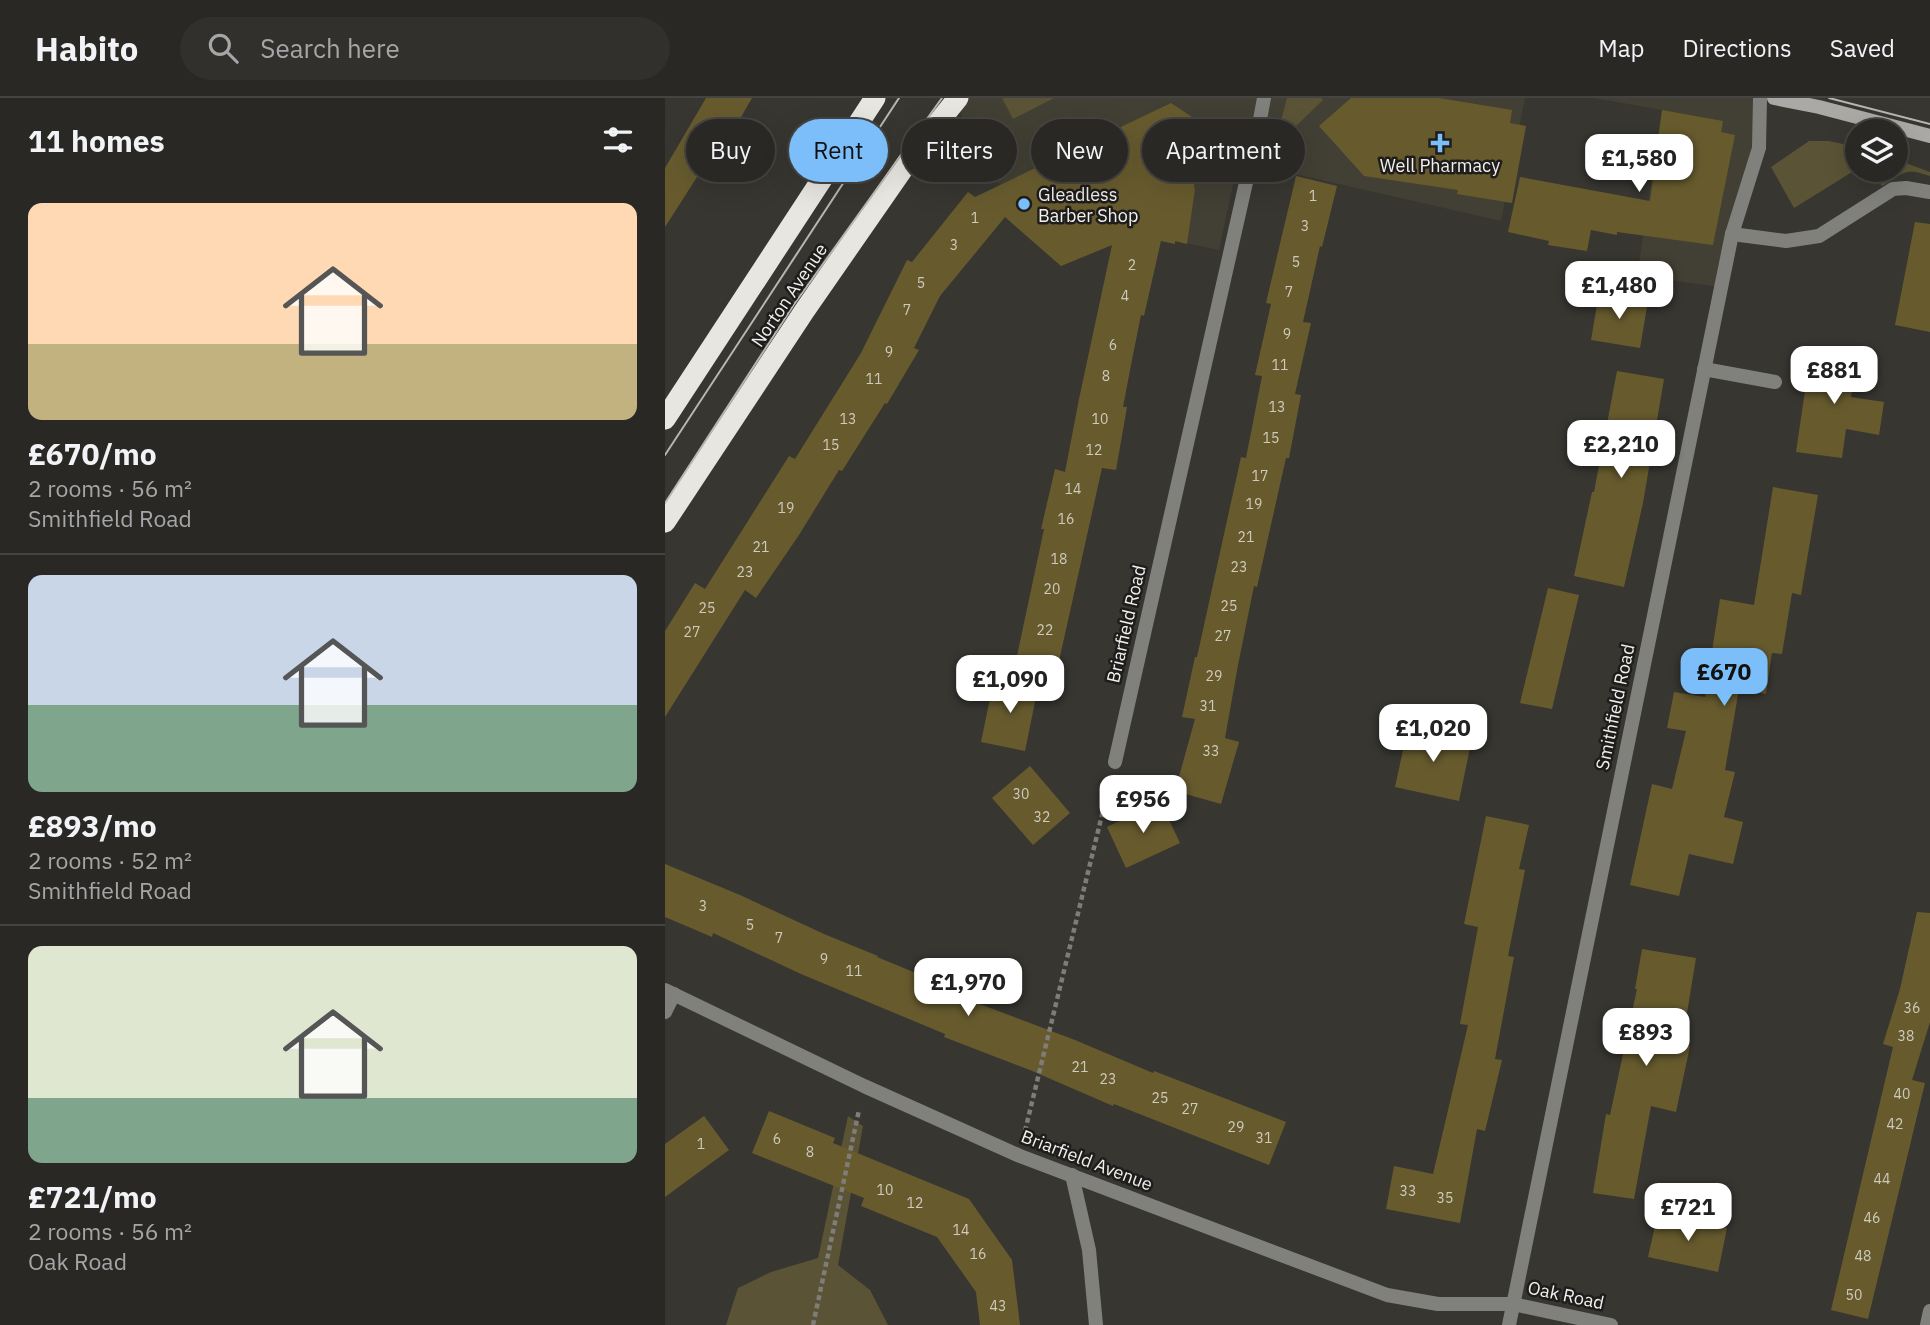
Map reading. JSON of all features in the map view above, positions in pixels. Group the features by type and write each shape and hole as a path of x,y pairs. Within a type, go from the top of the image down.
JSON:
{"highway":[{"name":"Norton Avenue","path":"665,419 875,98"},
{"name":"Norton Avenue","path":"665,522 805,310 916,150 958,98"}],"main road":[{"path":"1774,98 1930,136"}],"street":[{"name":"Briarfield Road","path":"1115,762 1264,98"},
{"name":"Smithfield Road","path":"1510,1325 1732,234 1759,148 1760,98"},
{"path":"1732,234 1786,241 1819,236 1893,189 1930,192"},
{"path":"1704,369 1775,382"},
{"path":"665,1012 670,992"},
{"name":"Briarfield Avenue","path":"670,992 864,1086 1020,1156 1387,1295 1438,1304 1513,1304"},
{"path":"1072,1175 1089,1250 1096,1325"},
{"name":"Oak Road","path":"1513,1304 1611,1325"},
{"path":"1927,1325 1930,1311"}],"path":[{"path":"1020,1156 1115,762"},
{"path":"813,1325 864,1086"}],"shaded area":[{"path":"952,98 1525,98 1501,221 1305,176 1305,119 1142,119 1142,182 1234,182 1219,250 1137,235 1061,266 1024,234 998,182 1017,182 1017,119 964,119"},
{"path":"1002,98 1054,98 1013,119"},
{"path":"1287,98 1323,100 1303,119 1281,119"},
{"path":"1594,98 1760,98 1759,148 1721,287 1637,276 1662,110"},
{"path":"1809,141 1845,144 1845,176 1794,208 1771,167"},
{"path":"1908,164 1930,172 1930,176 1915,172 1909,172"},
{"path":"848,1116 863,1126 838,1265 870,1290 888,1325 726,1325 738,1288 771,1272 818,1258"}],"building":[{"path":"706,98 752,98 740,119 694,119"},
{"path":"1351,98 1439,98 1512,110 1510,123 1526,126 1512,203 1457,194 1458,190 1364,176 1319,126"},
{"path":"1171,103 1195,119 1142,119 1142,182 1194,182 1195,189 1187,244 1161,241 1131,365 1116,470 1102,468 1055,679 1014,670 1044,529 1041,529 1055,469 1065,472 1112,245 1061,266 1005,217 940,296 914,348 919,350 887,404 885,403 842,471 839,470 756,598 745,590 665,717 665,631 695,583 705,589 789,456 795,459 861,353 907,260 912,262 968,192 975,197 1006,182 1017,182 1017,177 1031,170 1031,182 1128,182 1128,124"},
{"path":"1662,110 1723,121 1721,132 1735,135 1713,245 1591,230 1587,251 1548,245 1549,241 1508,232 1520,177 1650,201"},
{"path":"686,132 686,182 694,182 665,227 665,168"},
{"path":"1305,178 1337,186 1303,322 1311,323 1295,394 1301,395 1289,458 1286,458 1257,587 1254,586 1238,665 1225,738 1239,742 1221,804 1175,791 1195,719 1182,717 1241,457 1246,458 1262,376 1255,375 1271,304 1266,303 1295,182 1305,182"},
{"path":"1915,222 1930,224 1930,332 1895,325"},
{"path":"1599,293 1648,301 1640,348 1591,340"},
{"path":"1811,350 1857,357 1851,397 1884,402 1879,435 1846,429 1842,458 1796,452"},
{"path":"1617,371 1664,379 1643,503 1624,587 1574,576 1594,492"},
{"path":"1773,487 1818,495 1801,595 1792,593 1782,654 1772,653 1766,694 1739,689 1725,770 1735,772 1724,817 1743,822 1733,864 1689,854 1679,896 1630,885 1652,784 1672,789 1686,731 1667,728 1674,692 1705,697 1720,599 1754,605"},
{"path":"1548,588 1579,595 1552,709 1520,703"},
{"path":"994,679 1038,687 1025,751 981,742"},
{"path":"1408,727 1471,743 1459,801 1395,787"},
{"path":"1030,766 1070,813 1033,845 992,798"},
{"path":"1160,801 1180,843 1126,868 1107,827"},
{"path":"1486,816 1529,825 1519,869 1525,870 1508,956 1514,957 1495,1059 1502,1060 1485,1131 1477,1129 1460,1223 1386,1209 1394,1166 1433,1174 1468,1025 1460,1024 1478,927 1464,924"},
{"path":"665,864 950,987 948,992 1286,1122 1269,1165 1114,1104 1113,1106 944,1037 945,1034 801,974 713,933 712,937 665,917"},
{"path":"1917,912 1930,913 1930,1022 1912,1080 1925,1083 1868,1319 1831,1310 1893,1047 1883,1044 1900,989"},
{"path":"1642,949 1696,958 1682,1044 1690,1046 1676,1112 1651,1106 1634,1199 1593,1193 1606,1114 1610,1115 1637,989"},
{"path":"769,1111 835,1138 833,1143 969,1199 1012,1260 1020,1325 980,1325 976,1292 937,1237 861,1206 864,1198 752,1153"},
{"path":"704,1116 729,1150 665,1197 665,1144"},
{"path":"1658,1213 1727,1228 1718,1272 1648,1257"}],"tram line":[{"path":"665,455 899,98"},
{"path":"665,503 795,303 942,98"},
{"path":"1829,98 1930,124"}],"place":[{"name":"Well Pharmacy","path":"1440,143"},
{"name":"Gleadless Barber Shop","path":"1024,204"}]}
